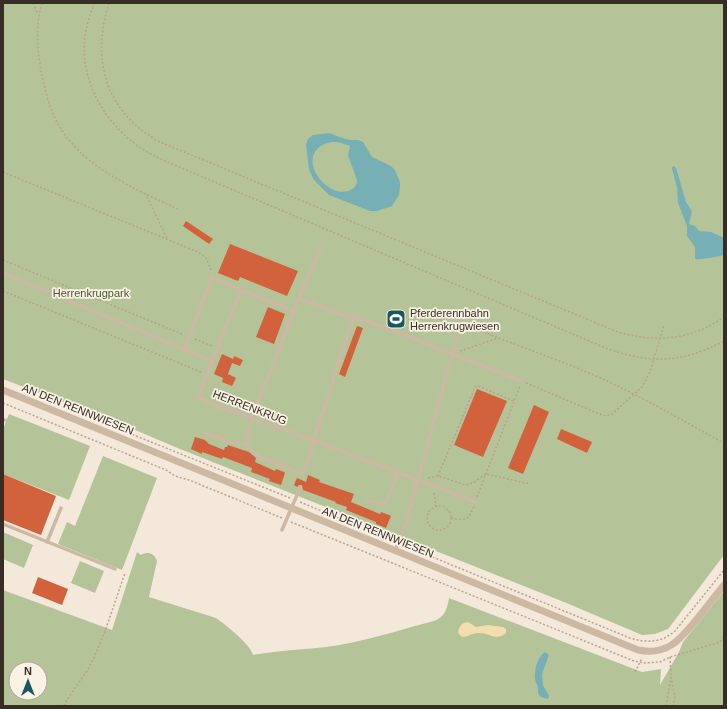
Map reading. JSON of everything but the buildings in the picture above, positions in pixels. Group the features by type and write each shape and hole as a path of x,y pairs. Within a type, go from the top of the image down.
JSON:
{"street":[{"name":"AN DEN RENNWIESEN","path":"3,390 630,648 652,652 668,647 679,640 689,630 724,585"}],"lane":[{"path":"245,444 252,418 299,298 321,247"},
{"path":"3,273 212,361"},
{"path":"184,350 212,277 294,311"},
{"name":"HERRENKRUG","path":"241,290 198,397 217,406 314,440 476,502"},
{"path":"299,298 342,315 354,316 408,336 521,382"},
{"path":"395,551 406,524 419,480 452,354 469,308"},
{"path":"203,432 229,442 245,444 262,458 301,473 305,470 331,390 335,370 354,316"},
{"path":"367,501 382,503 387,502 398,472"},
{"path":"282,530 300,488"},
{"path":"47,542 61,508"},
{"path":"3,524 115,569"}],"path":[{"path":"33,3 38,14"},
{"path":"42,3 38,14 37,53 44,85 54,116 67,137 85,157 114,177 180,210"},
{"path":"94,3 86,31 85,46 86,69 89,80 106,114 121,132 141,148 165,161 608,349 634,357 654,360 695,354 724,341"},
{"path":"109,3 101,36 102,58 107,82 113,98 120,109 134,125 160,142 612,330 640,337 677,338 694,333 724,317"},
{"path":"3,172 204,256 211,266 212,277"},
{"path":"145,193 168,240"},
{"path":"3,260 217,348"},
{"path":"3,291 206,374"},
{"path":"451,518 461,520 468,518 471,515 521,382 604,416 612,414 635,395 646,382 664,325"},
{"path":"469,326 562,362 635,395 724,443"},
{"path":"452,354 498,338"},
{"path":"438,476 475,387 478,386 514,401"},
{"path":"3,403 159,467 176,476 630,660 640,662 660,662 670,657 720,642 724,635"},
{"path":"176,451 630,638 646,642 662,640 675,631 724,570"},
{"path":"419,480 438,476 466,485 473,483 486,474 530,484"},
{"path":"432,485 436,506"},
{"path":"436,506 443,506 448,509 451,518 449,525 442,529 438,529 431,526 428,520 428,515 432,508 436,506"},
{"path":"64,706 84,675 98,648 125,574"},
{"path":"668,647 675,698 672,706"},
{"path":"666,706 671,675"}],"green space":[{"name":"Herrenkrugpark","path":"3,3 724,3 724,555 668,629 655,634 642,635 564,602 133,429 3,379"},
{"path":"9,414 90,446 69,500 3,474 3,429"},
{"path":"103,456 157,478 122,570 58,544 67,522 75,526"},
{"path":"3,532 33,545 24,568 3,559"},
{"path":"137,552 141,555 148,553 154,556 157,561 149,597 216,618 243,640 253,655 350,643 434,621 441,617 445,612 449,598 642,672 661,669 660,685 683,642 724,591 724,706 3,706 3,590 112,630"},
{"path":"80,561 104,571 95,593 71,583"}],"sand":[{"path":"468,622 476,627 488,625 503,627 506,629 506,633 499,637 478,633 462,637 458,633 459,629 462,624"}],"water":[{"path":"330,133 350,140 358,140 363,142 372,157 391,166 395,170 400,182 399,195 392,206 377,211 370,211 329,195 314,180 309,170 306,144 308,139 313,135","holes":["330,142 338,142 350,146 348,155 357,180 355,187 348,191 340,192 332,189 319,178 314,170 313,162 314,155 319,147"]},
{"path":"674,166 676,168 686,202 692,211 689,224 695,226 699,231 711,232 724,238 723,255 695,259 695,247 687,236 687,226 678,203 677,187 672,169"},
{"path":"545,652 549,655 542,674 543,685 549,696 548,699 539,695 535,679 537,664 542,654"}],"place":[{"name":"Pferderennbahn Herrenkrugwiesen","path":"396,319"}]}
